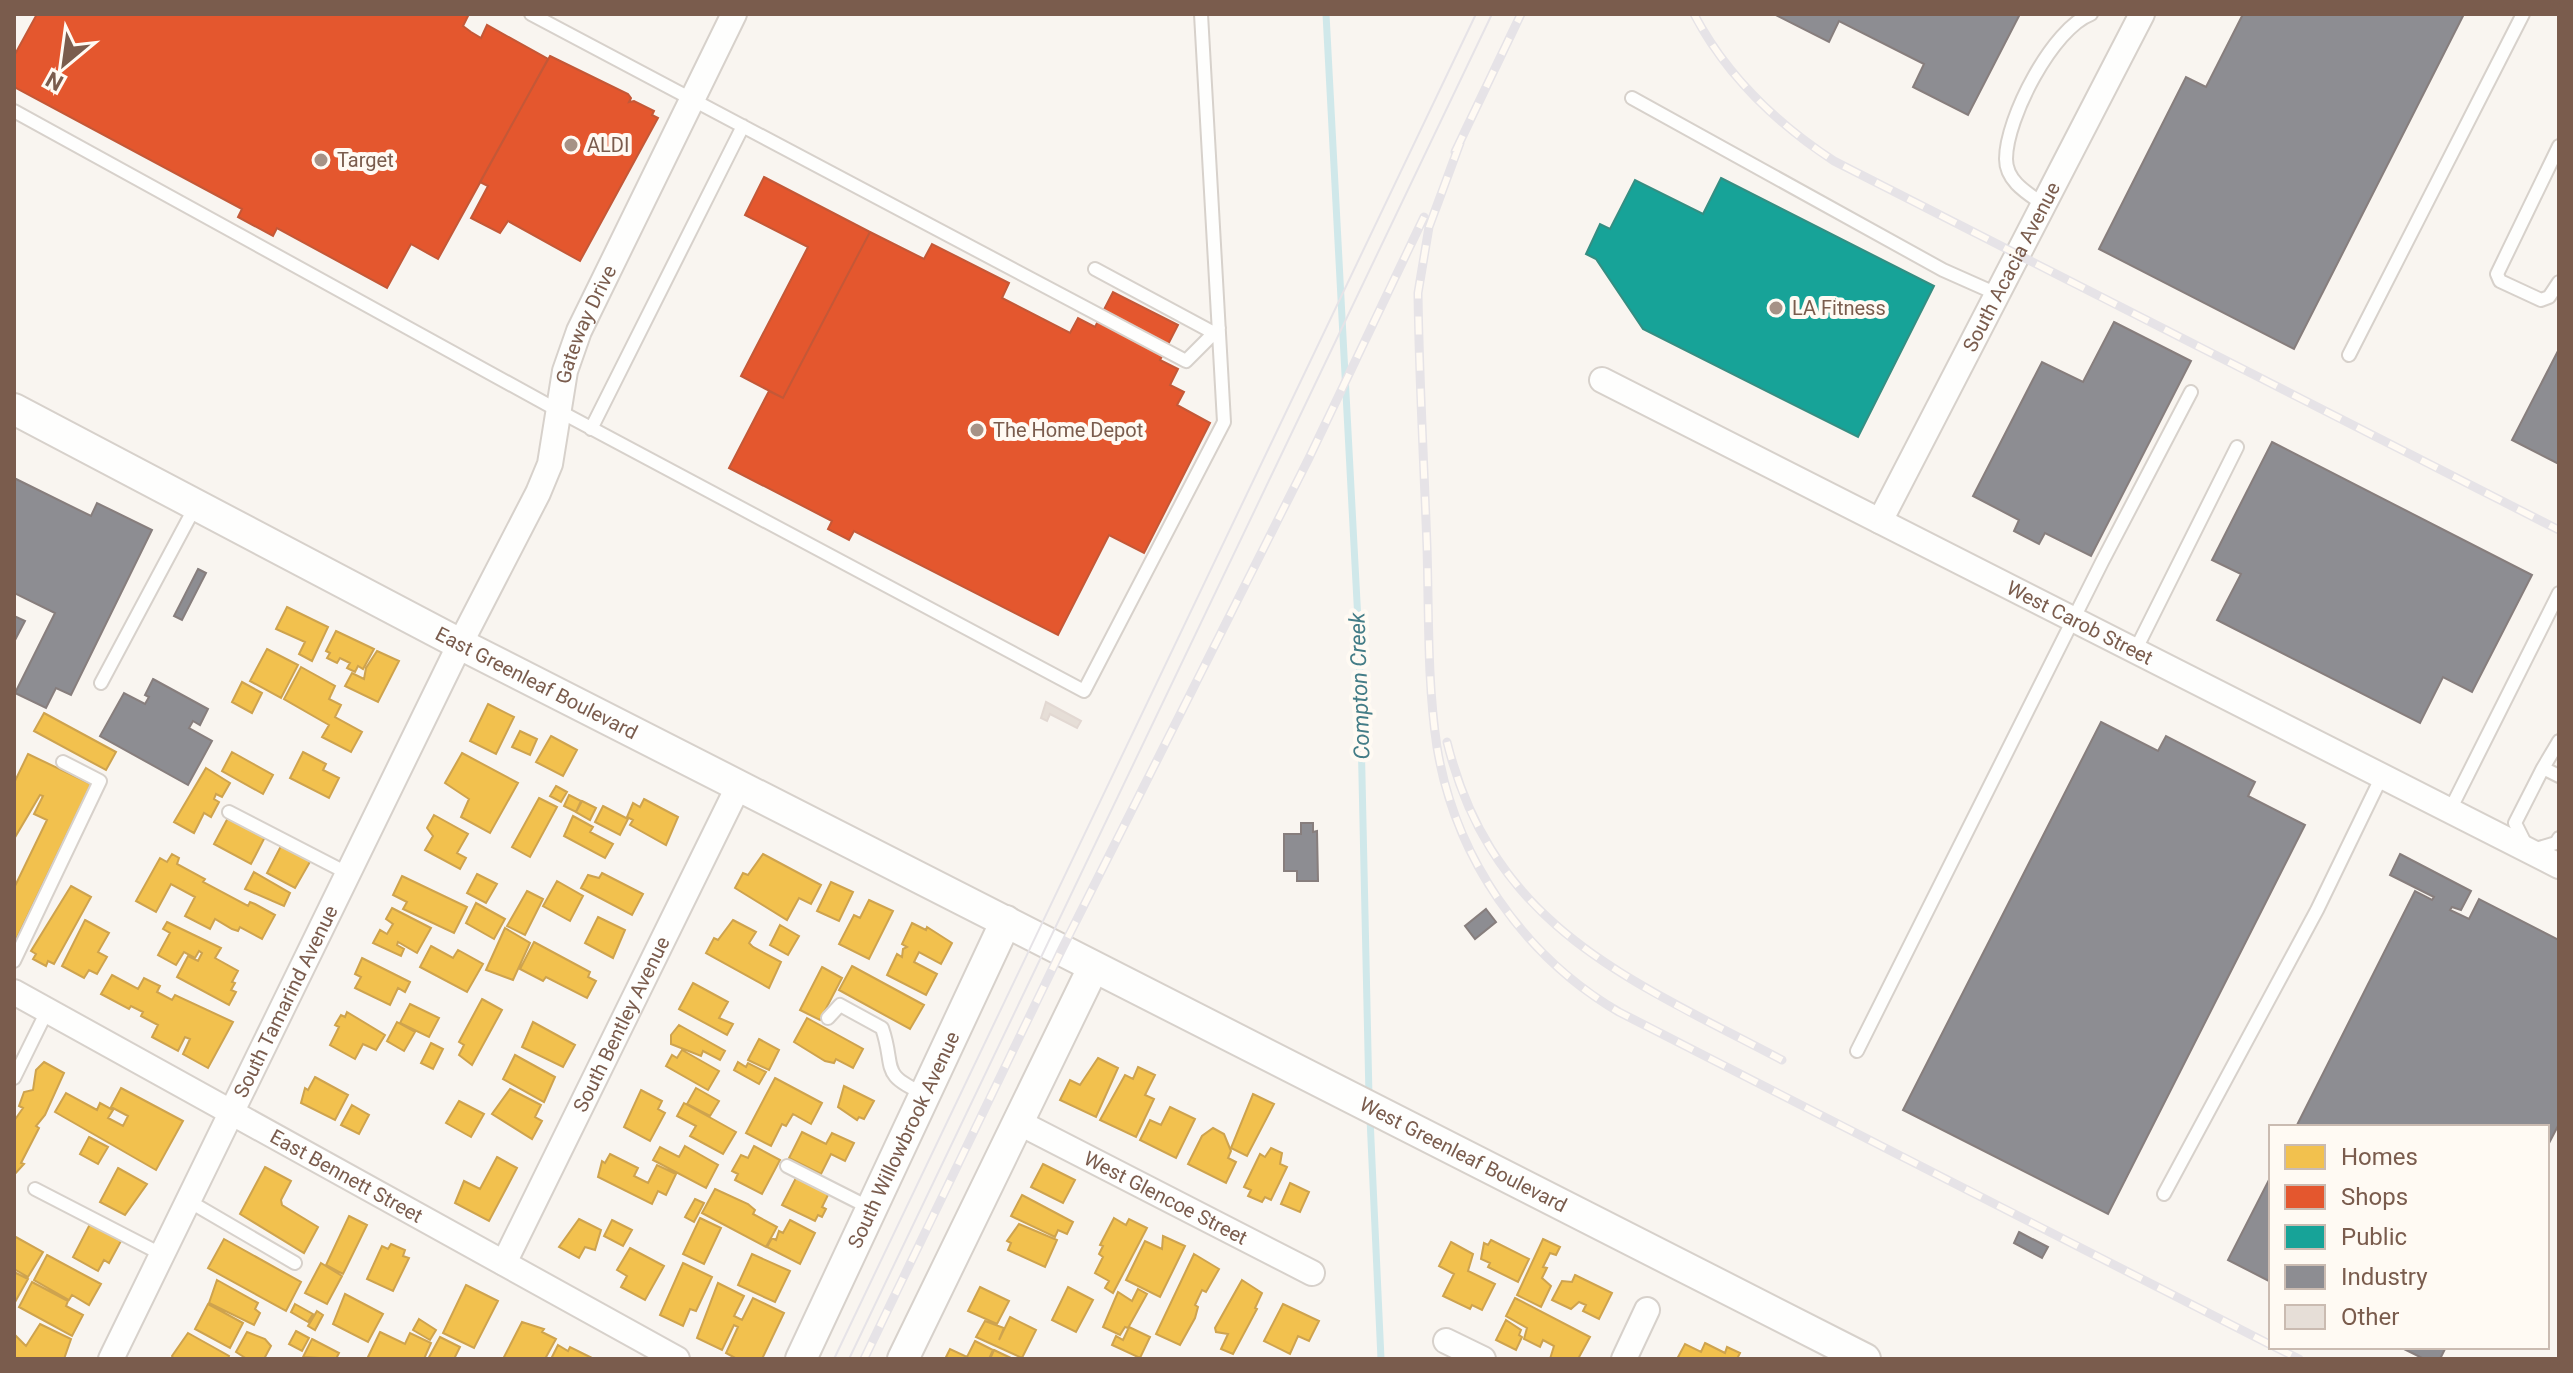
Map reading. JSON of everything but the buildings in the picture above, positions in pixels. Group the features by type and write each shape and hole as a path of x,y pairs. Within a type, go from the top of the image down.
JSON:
{"street":[{"name":"Gateway Drive","path":"460,644 550,464 565,371 579,331 734,14"},
{"name":"South Acacia Avenue","path":"1880,521 2141,14"},
{"name":"West Carob Street","path":"1602,380 2559,866"},
{"name":"East Greenleaf Boulevard","path":"14,409 195,507 1061,951"},
{"name":"South Tamarind Avenue","path":"119,1356 161,1254 460,644"},
{"name":"South Bentley Avenue","path":"504,1263 739,785"},
{"name":"South Willowbrook Avenue","path":"801,1359 1006,921"},
{"name":"West Greenleaf Boulevard","path":"1061,951 1865,1359"},
{"path":"903,1359 1093,968"},
{"name":"East Bennett Street","path":"14,992 677,1359"},
{"name":"West Glencoe Street","path":"1018,1122 1312,1273"},
{"path":"1624,1359 1647,1310"},
{"path":"1446,1341 1483,1359"}],"lane":[{"path":"531,14 1186,361 1217,330"},
{"path":"14,111 591,429 1084,691 1224,422 1201,14"},
{"path":"2043,204 2016,185 2006,160 2016,115 2056,40 2091,14"},
{"path":"2349,355 2523,14"},
{"path":"1632,98 1943,270 1997,294"},
{"path":"591,429 743,126"},
{"path":"2559,146 2497,274 2500,281 2541,300 2549,297 2559,282"},
{"path":"1095,269 1217,330"},
{"path":"1857,1051 2191,392"},
{"path":"2135,651 2237,447"},
{"path":"101,683 195,507"},
{"path":"2450,810 2559,593"},
{"path":"2559,741 2515,823 2529,851 2556,843 2559,838"},
{"path":"14,961 100,781 63,762"},
{"path":"2543,768 2559,776"},
{"path":"2164,1194 2317,910 2382,776"},
{"path":"229,812 347,873"},
{"path":"828,1018 840,1005 882,1028 889,1069 896,1079 925,1094"},
{"path":"14,1078 47,1011"},
{"path":"787,1166 872,1209"},
{"path":"35,1189 161,1254"},
{"path":"187,1200 295,1263"}],"waterway":[{"name":"Compton Creek","path":"1326,14 1359,640 1369,1097"},
{"name":"Compton Creek","path":"1370,1118 1381,1359"}],"tram line":[{"path":"834,1359 1476,14"},
{"path":"849,1359 1492,14"}],"railway":[{"path":"1455,152 1521,14"},
{"path":"1694,14 1721,57 1754,96 1792,131 1834,161 2559,530"},
{"path":"1460,143 1429,227 1418,293 1430,672 1437,747 1446,788 1477,864 1499,900 1524,933 1553,962 1584,989 1619,1012 2269,1344"},
{"path":"864,1359 1061,951 1309,458 1424,217"},
{"path":"1447,742 1468,806 1497,859 1533,903 1574,940 1621,973 1782,1060"},
{"path":"2279,1349 2299,1359"}],"place":[{"name":"ALDI","path":"571,145"},
{"name":"Target","path":"321,160"},
{"name":"LA Fitness","path":"1776,308"},
{"name":"The Home Depot","path":"977,430"}]}
